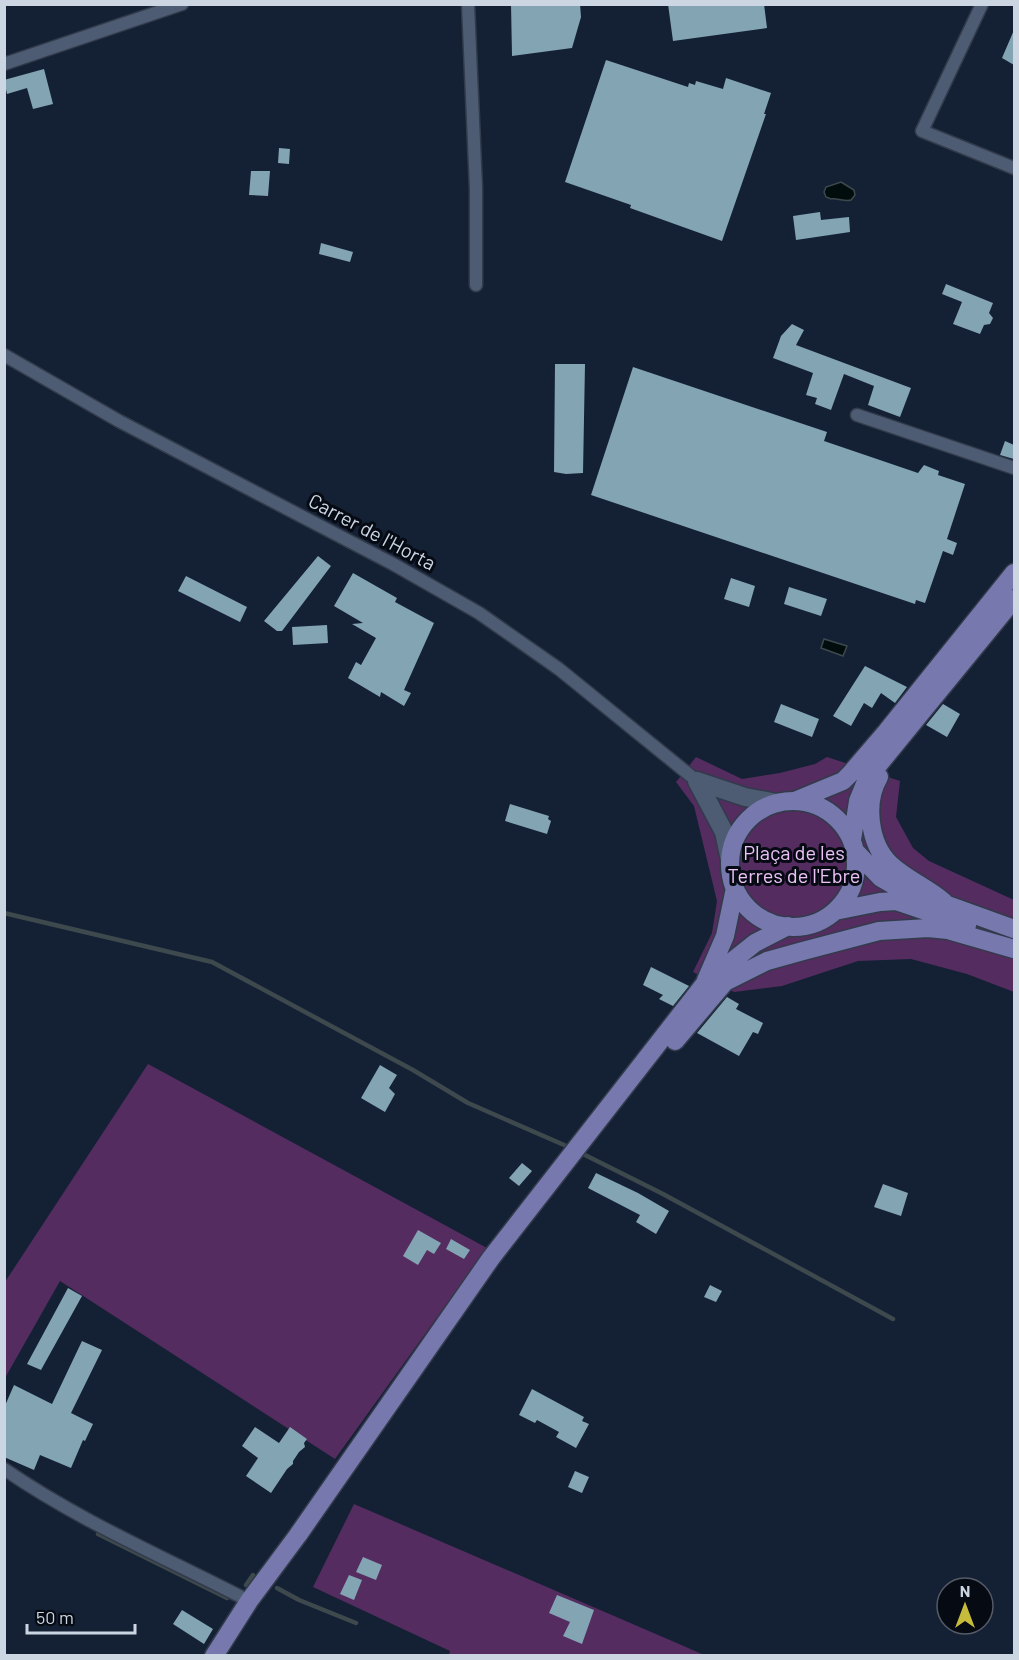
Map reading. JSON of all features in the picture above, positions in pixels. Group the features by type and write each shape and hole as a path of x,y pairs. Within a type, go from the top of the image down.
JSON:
{"main road":[{"path":"1014,573 887,731 843,781 761,809 747,820 737,835 730,860 735,888 741,900 756,915 775,924 788,926 813,923 835,911 843,903 853,884 855,873 853,846 858,801 865,784 875,768 1014,599"},
{"path":"906,732 877,781 871,807 872,825 882,856 898,871 931,891 944,902"},
{"path":"786,802 813,804 829,812 842,824 853,846 881,878 895,886 1014,929"},
{"path":"706,982 725,936 735,888"},
{"path":"835,911 896,901 967,925 1014,947"},
{"path":"214,1656 249,1601 298,1535 484,1267 706,982 755,943 788,926"},
{"path":"634,1074 666,1053 725,982 767,962 879,931 904,928 948,930 1014,947"}],"street":[{"path":"4,64 182,4"},
{"path":"468,4 476,189 476,285"},
{"path":"982,4 921,131 1014,168"},
{"name":"Carrer de l'Horta","path":"4,355 141,433 393,564 479,613 560,669 697,781"},
{"path":"857,415 1014,468"},
{"path":"697,781 745,797 786,802"},
{"path":"697,781 724,832 730,860"},
{"path":"4,1469 42,1495 91,1523 249,1601"}],"green space":[{"name":"Plaça de les Terres de l'Ebre","path":"696,757 742,779 815,764 827,757 900,781 896,817 913,848 929,861 1014,900 1014,992 967,974 911,959 858,961 782,986 734,992 693,972 712,933 717,901 694,806 676,782"},
{"path":"148,1064 487,1248 335,1459 60,1281 5,1378 5,1282"},
{"path":"354,1504 704,1655 449,1655 450,1651 313,1587"}],"shaded area":[{"path":"841,182 854,190 855,195 851,200 826,197 824,192 826,187"},
{"path":"824,639 847,646 843,656 821,648"}],"building":[{"path":"511,4 580,4 581,17 572,48 512,56"},
{"path":"668,4 764,4 767,28 673,41"},
{"path":"1014,30 1014,65 1002,58"},
{"path":"606,60 688,87 689,83 695,85 696,81 723,89 726,78 771,93 764,114 766,114 722,241 565,182"},
{"path":"44,69 53,104 33,109 27,88 7,94 4,80"},
{"path":"279,148 290,149 289,164 278,163"},
{"path":"251,171 270,171 268,196 249,195"},
{"path":"820,212 821,220 849,217 850,232 796,240 793,216"},
{"path":"321,243 353,252 350,262 319,254"},
{"path":"946,284 993,303 989,313 993,318 990,324 984,325 980,334 953,324 962,302 942,294"},
{"path":"792,324 804,330 796,345 911,388 900,417 868,405 874,386 844,374 831,410 815,404 817,398 806,395 813,373 773,358 781,336"},
{"path":"555,364 585,364 583,473 554,472"},
{"path":"633,367 827,432 824,441 918,473 924,465 939,471 938,475 965,484 947,539 957,543 953,555 943,551 925,603 916,600 915,604 591,495"},
{"path":"1005,441 1014,445 1014,459 1000,455"},
{"path":"318,556 331,566 282,631 277,631 264,621"},
{"path":"353,573 397,598 395,602 434,623 404,690 411,693 404,706 381,692 380,697 348,678 356,662 361,665 376,638 352,624 363,623 334,606"},
{"path":"186,576 247,607 240,622 178,591"},
{"path":"731,578 755,586 749,607 724,599"},
{"path":"789,587 827,599 821,616 784,604"},
{"path":"327,625 328,643 293,645 292,627"},
{"path":"865,666 907,687 895,703 881,693 872,708 864,703 851,726 833,716"},
{"path":"781,704 819,719 812,737 774,722"},
{"path":"943,704 960,714 947,737 926,725"},
{"path":"510,804 549,816 548,819 551,821 547,834 505,821"},
{"path":"651,967 689,986 673,1006 659,999 663,995 643,985"},
{"path":"727,997 739,1004 736,1009 763,1023 758,1034 753,1032 739,1056 697,1033"},
{"path":"380,1065 397,1075 389,1088 395,1094 385,1112 361,1098"},
{"path":"522,1163 532,1171 519,1186 509,1178"},
{"path":"596,1173 669,1211 656,1234 636,1222 640,1215 588,1188"},
{"path":"883,1184 908,1193 901,1216 874,1207"},
{"path":"418,1230 441,1243 434,1254 427,1250 418,1265 403,1256"},
{"path":"451,1239 470,1250 464,1259 446,1249"},
{"path":"710,1285 722,1291 716,1302 704,1297"},
{"path":"68,1288 82,1296 41,1370 27,1364"},
{"path":"82,1341 102,1350 71,1413 93,1424 71,1468 40,1455 34,1470 4,1457 4,1408 14,1385 52,1404"},
{"path":"532,1389 584,1417 582,1421 589,1424 576,1448 556,1437 559,1432 537,1420 535,1423 519,1415"},
{"path":"255,1427 279,1443 290,1427 307,1439 304,1443 305,1447 299,1452 293,1464 271,1493 246,1476 258,1458 242,1446"},
{"path":"575,1471 589,1477 582,1493 568,1487"},
{"path":"363,1557 382,1565 376,1580 356,1572"},
{"path":"349,1575 362,1580 354,1600 340,1594"},
{"path":"557,1595 594,1610 582,1644 563,1636 570,1622 549,1613"},
{"path":"182,1610 213,1629 204,1644 173,1624"}],"waterway":[{"path":"4,913 212,962 413,1070 468,1103 571,1148"},
{"path":"579,1152 663,1194 893,1319"},
{"path":"98,1534 227,1598"},
{"path":"246,1585 253,1575"},
{"path":"277,1588 299,1600 356,1623"}]}
